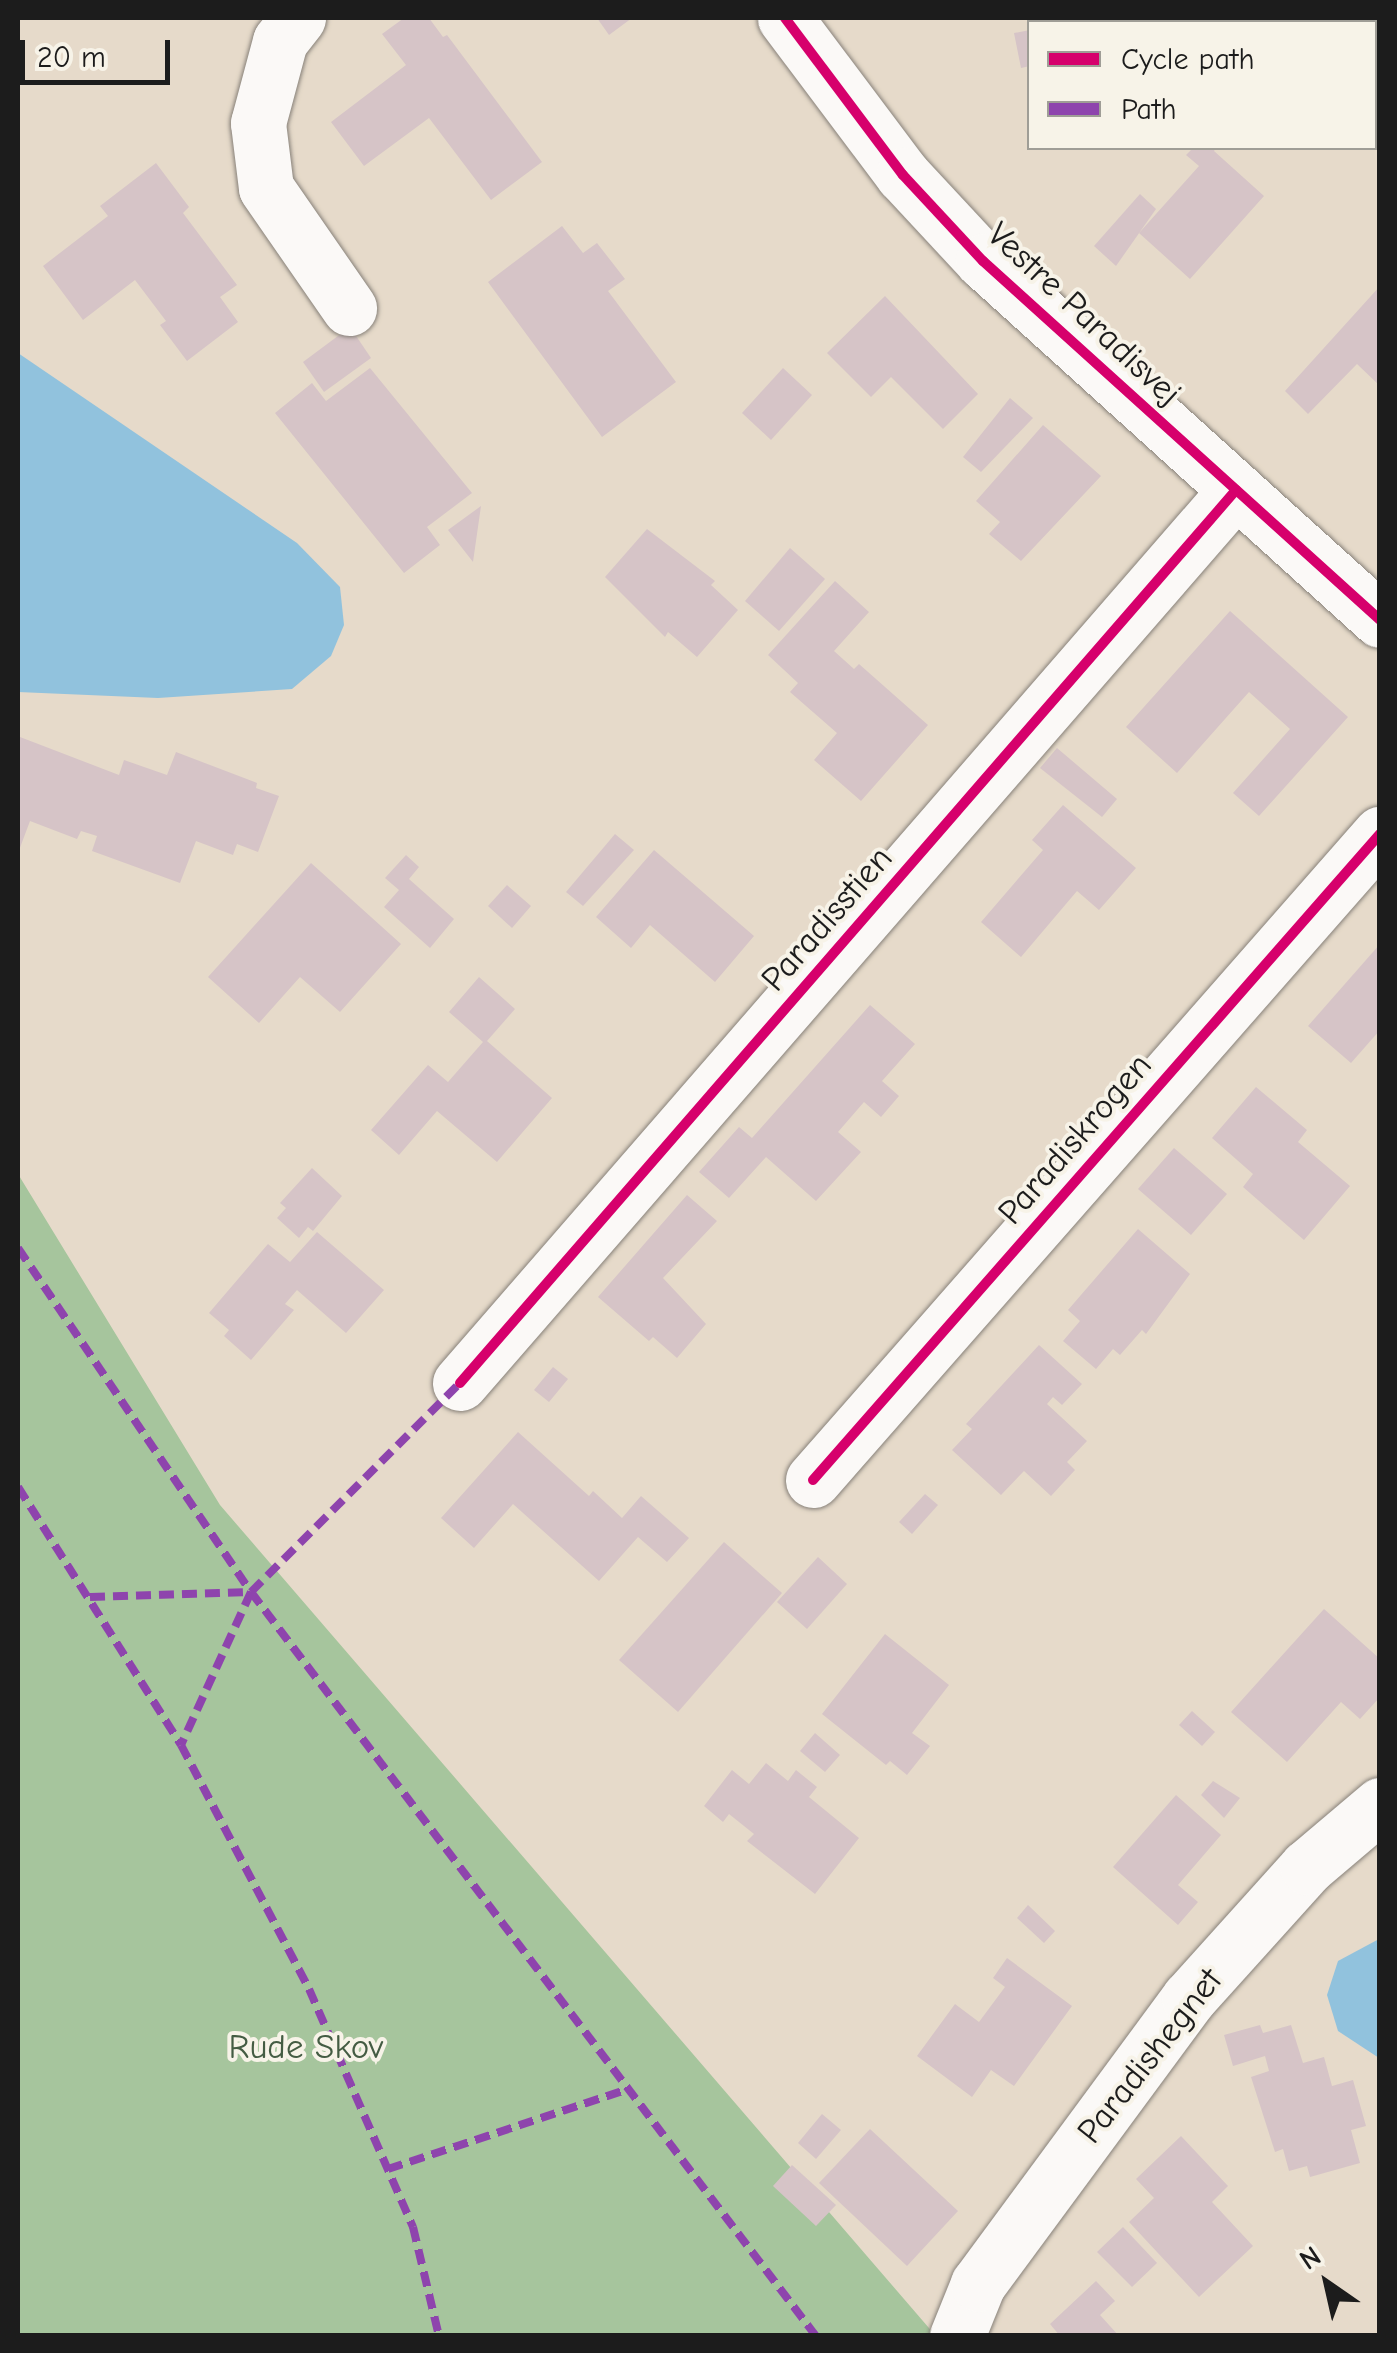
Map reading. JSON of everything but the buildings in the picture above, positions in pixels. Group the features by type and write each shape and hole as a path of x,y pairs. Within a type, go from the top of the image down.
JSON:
{"street":[{"path":"298,18 280,41 258,124 266,188 349,308"},
{"name":"Vestre Paradisvej","path":"785,18 903,175 984,261 1380,620"},
{"name":"Paradisstien","path":"460,1383 1236,490"},
{"name":"Paradiskrogen","path":"813,1480 1380,834"},
{"name":"Paradishegnet","path":"957,2336 958,2323 978,2284 1189,1998 1307,1866 1380,1805"}],"green space":[{"name":"Rude Skov","path":"18,1174 220,1505 935,2335 18,2335"}],"water":[{"path":"18,353 297,543 340,587 344,625 331,656 292,689 158,698 18,692"},
{"path":"1380,1939 1379,2058 1338,2031 1327,1995 1338,1961"}],"marked path":[{"path":"18,1248 251,1592 816,2336"},
{"path":"251,1592 460,1383"},
{"path":"18,1487 181,1745 309,1989 413,2227 439,2336"},
{"path":"90,1597 251,1592 181,1745"},
{"path":"388,2169 628,2089"}],"cycle path":[{"path":"785,18 903,175 983,261 1380,620"},
{"path":"460,1383 1236,490"},
{"path":"813,1480 1380,834"}]}
